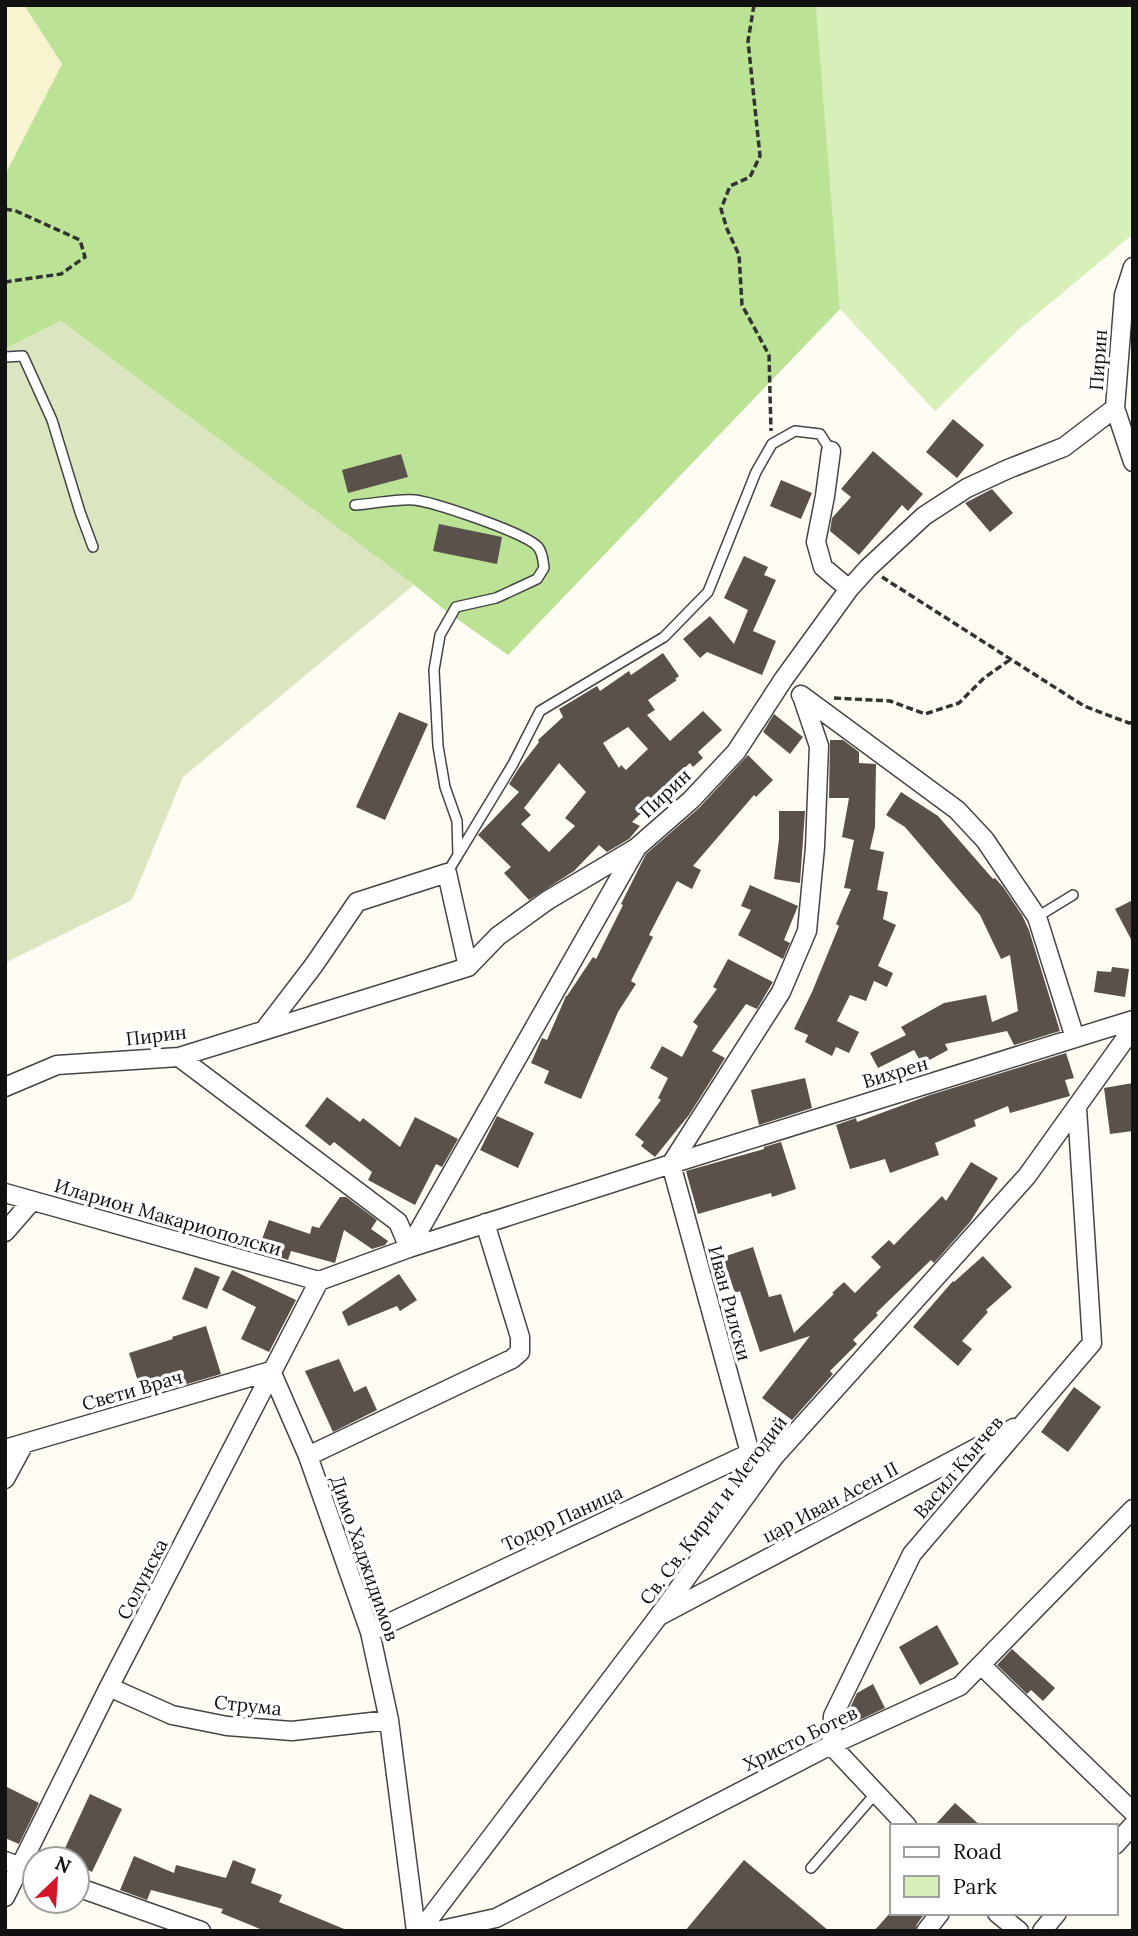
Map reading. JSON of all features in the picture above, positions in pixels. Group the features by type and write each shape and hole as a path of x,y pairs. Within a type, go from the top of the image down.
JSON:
{"street":[{"name":"Пирин","path":"5,1087 57,1065 178,1057 468,967 498,936 548,900 636,848 691,800 736,752 783,680 849,589 924,516 967,488 1064,447 1115,408 1124,295 1133,267"},
{"path":"1115,408 1133,462"},
{"path":"831,451 816,542 824,568 849,589"},
{"path":"783,680 957,810 985,839 1037,917 1075,1038"},
{"path":"671,1164 781,992 807,931 815,847 819,746 802,696"},
{"path":"409,1248 636,848"},
{"path":"265,1029 314,965 356,902 447,873 468,967"},
{"name":"Вихрен","path":"319,1281 485,1223 1133,1020"},
{"name":"Св. Св. Кирил и Методий","path":"418,1931 658,1617 774,1457 1027,1176 1133,1028"},
{"path":"178,1057 398,1222 409,1248"},
{"name":"Васил Кънчев","path":"831,1745 833,1716 912,1554 1092,1342 1077,1108"},
{"name":"Иван Рилски","path":"671,1164 750,1453"},
{"name":"Иларион Макариополски","path":"5,1193 319,1281"},
{"path":"5,1232 32,1201"},
{"path":"308,1456 512,1359 520,1352 520,1337 485,1223"},
{"name":"Солунска","path":"5,1898 109,1687 319,1281"},
{"name":"Димо Хаджидимов","path":"271,1371 308,1456 370,1632 389,1720 418,1931"},
{"name":"Свети Врач","path":"5,1449 271,1371"},
{"name":"цар Иван Асен II","path":"658,1617 1022,1424"},
{"path":"5,1479 24,1444"},
{"path":"750,1453 774,1457"},
{"name":"Тодор Паница","path":"370,1632 750,1453"},
{"name":"Христо Ботев","path":"437,1931 496,1918 831,1745 960,1686 1133,1509"},
{"path":"981,1665 1133,1812"},
{"name":"Струма","path":"109,1687 172,1716 227,1726 292,1731 389,1720"},
{"path":"831,1745 904,1824"},
{"path":"1117,1843 1133,1825"},
{"path":"91,1892 201,1931"},
{"path":"926,1931 938,1915"},
{"path":"999,1915 1019,1931"},
{"path":"1042,1931 1055,1915"}],"lane":[{"path":"5,357 23,356 52,419 93,547"},
{"path":"447,873 513,764 540,711 664,637 708,592 756,472 772,444 795,431 820,434 831,451"},
{"path":"355,505 414,500 469,516 525,537 537,546 542,554 544,568 537,579 496,598 456,607 440,635 434,670 438,746 445,787 457,821 458,855"},
{"path":"1037,917 1073,895"},
{"path":"810,1868 876,1793"}],"path":[{"path":"754,5 748,41 761,156 750,177 730,186 721,209 739,255 742,305 769,355 772,444"},
{"path":"5,209 16,211 80,240 85,257 61,274 5,282"},
{"path":"868,568 1084,706 1129,723 1133,722"},
{"path":"802,696 890,701 925,714 959,703 985,677 1011,659"}],"shaded area":[{"path":"5,5 24,5 62,64 5,175"}],"green space":[{"path":"24,5 816,5 840,309 508,655 61,321 5,349 5,175 62,64"},
{"path":"816,5 1133,5 1133,234 1017,331 935,411 840,309"},
{"path":"61,321 414,585 183,777 132,900 5,963 5,349"}],"building":[{"path":"953,419 984,445 957,478 926,452"},
{"path":"873,451 923,494 908,511 902,505 859,555 830,531 832,518 851,497 841,489"},
{"path":"401,454 408,477 348,493 342,470"},
{"path":"781,480 812,493 801,519 770,506"},
{"path":"992,489 1013,513 990,532 965,503"},
{"path":"439,524 502,537 497,564 433,551"},
{"path":"744,556 768,567 764,575 776,580 753,631 776,641 762,675 707,652 700,658 683,639 710,616 734,644 748,610 724,598"},
{"path":"663,653 679,676 648,700 655,710 647,715 670,741 703,711 722,730 698,752 703,758 693,767 690,763 632,822 640,826 629,839 607,852 599,845 574,871 529,900 504,873 511,867 478,835 519,792 509,784 538,740 563,717 559,709 597,686 600,691 629,671 631,675","holes":["628,727 648,749 626,770 621,765 619,768 603,743","559,763 586,792 565,818 575,826 549,852 521,824 531,815 524,808"]},
{"path":"399,712 428,724 385,820 356,807"},
{"path":"774,714 803,737 790,754 763,732"},
{"path":"830,740 843,740 859,752 859,763 876,764 875,827 870,849 884,852 877,890 888,892 883,919 896,925 878,966 893,973 887,987 874,981 866,1001 850,995 837,1021 859,1032 849,1053 836,1047 832,1056 805,1042 808,1035 794,1029 839,926 836,924 851,889 844,888 854,840 842,837 849,798 829,798"},
{"path":"748,755 773,780 756,797 754,795 693,866 701,870 692,889 677,881 649,935 653,937 631,981 636,984 618,1012 581,1099 544,1083 549,1071 531,1063 541,1040 547,1040 566,996 593,957 596,959 646,854 699,808"},
{"path":"901,792 938,816 1003,887 1022,915 1060,1031 1014,1045 1007,1031 945,1044 948,1050 922,1064 914,1050 878,1068 870,1053 906,1035 901,1027 944,1003 986,995 992,1022 1018,1011 1010,955 1001,959 980,915 905,827 886,815"},
{"path":"779,811 805,811 800,883 774,879"},
{"path":"750,885 798,906 784,940 790,943 783,959 738,935 751,910 741,906"},
{"path":"1133,900 1133,943 1115,909"},
{"path":"728,959 773,982 757,1009 746,1004 712,1051 725,1058 689,1115 655,1157 641,1146 644,1142 635,1135 661,1100 658,1098 668,1078 650,1068 662,1046 682,1057 698,1026 693,1022 717,989 713,987"},
{"path":"1112,967 1129,969 1125,997 1094,992 1097,971 1111,972"},
{"path":"1066,1053 1074,1078 1065,1080 1070,1096 1010,1113 1008,1106 974,1120 976,1126 935,1143 939,1155 890,1173 885,1159 850,1169 836,1125 856,1118 857,1122 930,1095"},
{"path":"805,1078 812,1108 759,1125 751,1090"},
{"path":"1133,1083 1133,1131 1110,1134 1104,1088"},
{"path":"327,1097 360,1122 363,1118 400,1147 415,1117 458,1139 442,1167 436,1164 415,1205 368,1180 372,1172 334,1142 330,1146 305,1126"},
{"path":"497,1116 534,1133 518,1168 480,1150"},
{"path":"781,1142 796,1189 772,1197 771,1193 698,1214 686,1171"},
{"path":"971,1162 998,1178 970,1222 934,1263 931,1260 876,1313 878,1315 853,1340 857,1344 830,1371 833,1374 792,1420 762,1398 810,1336 760,1352 740,1291 735,1293 723,1257 753,1247 769,1297 781,1294 794,1333 844,1282 855,1293 881,1267 871,1257 889,1240 894,1245 942,1196 946,1201"},
{"path":"340,1197 346,1197 377,1220 371,1229 388,1241 385,1245 372,1249 344,1230 335,1263 291,1251 288,1260 258,1250 269,1220 310,1234 312,1226 319,1228"},
{"path":"983,1256 1012,1287 986,1310 988,1312 962,1341 972,1349 958,1366 913,1327 953,1281"},
{"path":"195,1267 220,1277 207,1309 182,1299"},
{"path":"232,1270 296,1300 269,1352 241,1339 256,1307 222,1290"},
{"path":"399,1274 417,1300 400,1311 397,1306 348,1326 342,1312"},
{"path":"206,1326 221,1374 143,1397 129,1353"},
{"path":"339,1359 354,1392 366,1386 377,1410 333,1432 305,1371"},
{"path":"1074,1387 1101,1407 1068,1452 1041,1432"},
{"path":"937,1625 959,1664 920,1685 899,1647"},
{"path":"1012,1649 1055,1688 1043,1701 1031,1690 1027,1694 997,1665"},
{"path":"873,1684 885,1708 855,1722 849,1710 857,1693"},
{"path":"5,1786 39,1803 19,1844 5,1838"},
{"path":"90,1794 122,1809 92,1872 91,1845 66,1845"},
{"path":"955,1803 979,1824 936,1824"},
{"path":"134,1856 174,1873 176,1865 226,1878 233,1860 256,1869 251,1883 282,1895 279,1902 349,1931 265,1931 221,1913 223,1909 151,1890 147,1900 120,1890"},
{"path":"744,1860 829,1931 685,1931"},
{"path":"890,1913 924,1915 915,1931 874,1931"}]}
